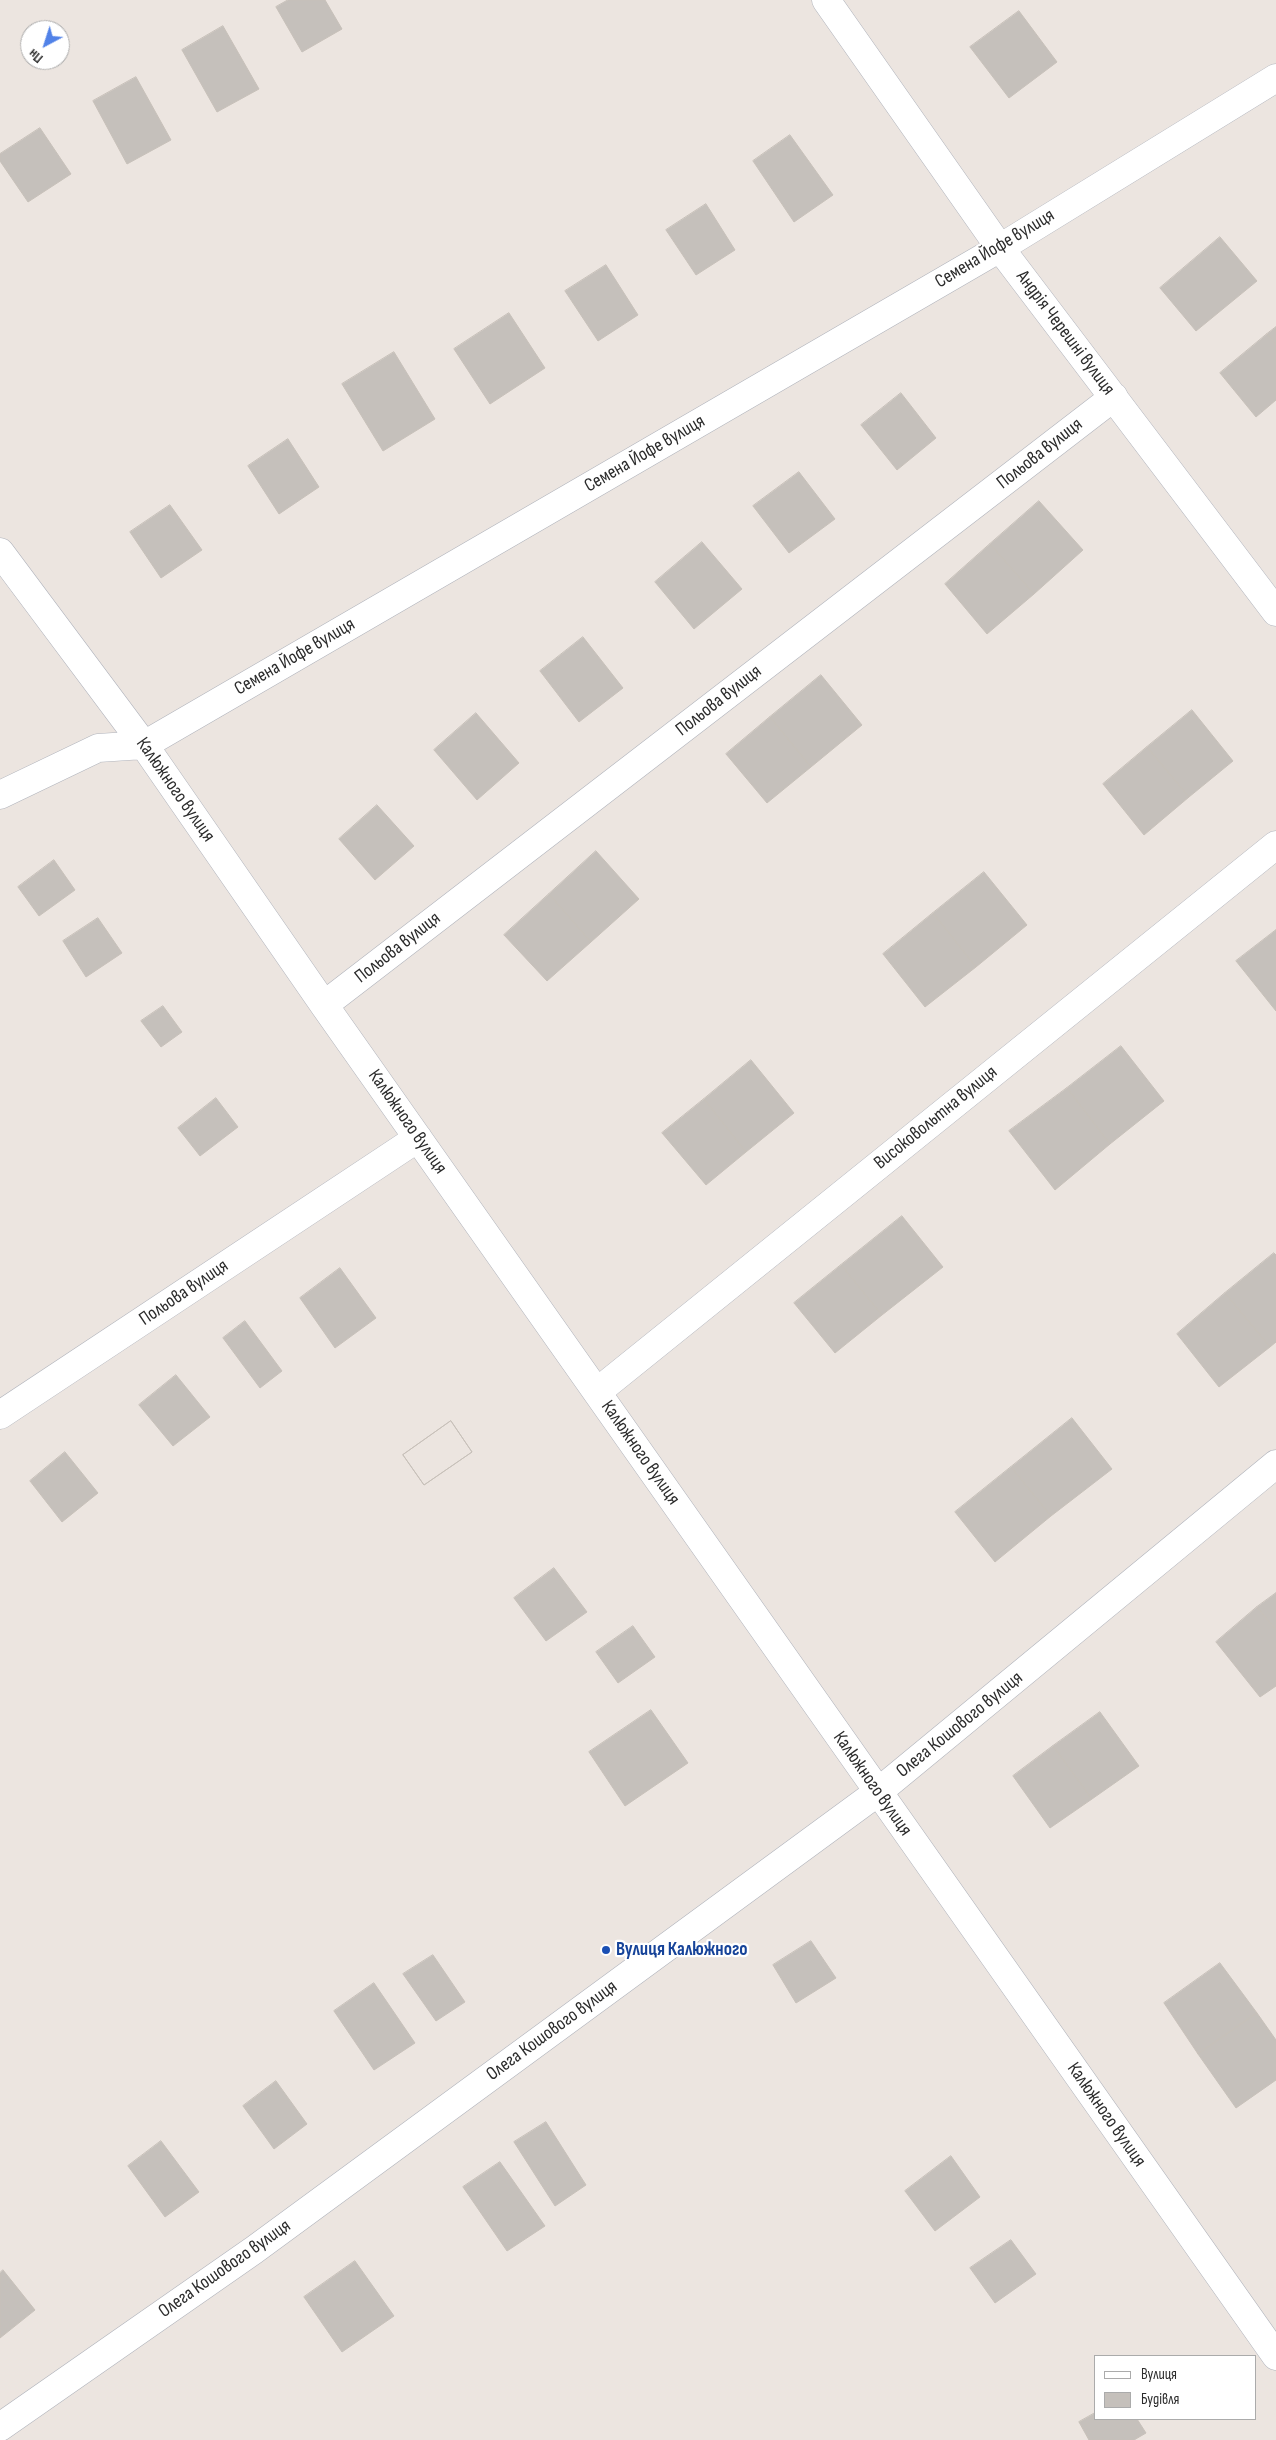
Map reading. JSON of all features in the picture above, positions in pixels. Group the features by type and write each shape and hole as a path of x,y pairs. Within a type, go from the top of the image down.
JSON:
{"street":[{"name":"Андрія Черешні вулиця","path":"826,0 1000,248 1276,612"},
{"name":"Семена Йофе вулиця","path":"0,795 98,748 144,745 1000,248 1276,78"},
{"name":"Польова вулиця","path":"324,1005 1114,397"},
{"name":"Калюжного вулиця","path":"0,552 144,745 324,1005 1276,2356"},
{"name":"Високовольтна вулиця","path":"597,1392 1276,845"},
{"name":"Польова вулиця","path":"0,1415 418,1138"},
{"name":"Олега Кошового вулиця","path":"0,2427 254,2250 878,1792 1276,1464"}],"building":[{"path":"288,0 325,0 342,29 302,52 276,7"},
{"path":"1019,11 1057,62 1009,98 970,47"},
{"path":"223,26 259,89 217,112 182,50"},
{"path":"136,77 171,140 127,164 93,101"},
{"path":"40,128 71,174 28,202 0,161 0,154"},
{"path":"790,135 833,195 794,222 753,161"},
{"path":"706,204 735,250 696,275 666,230"},
{"path":"1220,237 1257,281 1196,331 1160,288"},
{"path":"606,265 638,315 598,341 565,291"},
{"path":"509,313 545,368 490,404 454,349"},
{"path":"1276,327 1276,345 1267,334"},
{"path":"1267,334 1276,345 1276,400 1256,417 1220,373"},
{"path":"394,352 435,419 383,451 342,384"},
{"path":"901,393 936,438 897,470 861,425"},
{"path":"288,439 319,487 279,514 248,466"},
{"path":"799,472 835,519 789,553 753,506"},
{"path":"1039,501 1083,550 1034,594 990,544"},
{"path":"170,505 202,550 161,578 130,532"},
{"path":"702,542 742,589 694,629 655,582"},
{"path":"990,544 1034,594 987,634 945,584"},
{"path":"583,637 623,688 579,722 540,671"},
{"path":"821,675 862,725 811,767 770,717"},
{"path":"1192,710 1233,761 1189,797 1147,747"},
{"path":"476,713 519,763 477,800 434,750"},
{"path":"770,717 811,767 767,803 726,754"},
{"path":"1147,747 1189,797 1144,835 1103,784"},
{"path":"377,805 414,846 375,880 339,839"},
{"path":"596,851 639,899 591,942 549,894"},
{"path":"54,860 75,890 39,916 18,887"},
{"path":"984,872 1027,925 976,967 933,913"},
{"path":"549,894 591,942 547,981 504,935"},
{"path":"933,913 976,967 925,1007 883,954"},
{"path":"98,918 122,953 86,977 63,941"},
{"path":"1276,930 1276,1011 1236,961"},
{"path":"163,1006 182,1032 161,1047 141,1021"},
{"path":"1121,1046 1164,1101 1110,1144 1067,1088"},
{"path":"751,1060 794,1113 746,1152 704,1099"},
{"path":"1067,1088 1110,1144 1055,1190 1009,1131"},
{"path":"216,1098 238,1127 200,1156 178,1128"},
{"path":"704,1099 746,1152 706,1185 662,1133"},
{"path":"902,1216 943,1267 882,1315 841,1265"},
{"path":"1274,1253 1276,1255 1276,1342 1270,1347 1225,1293"},
{"path":"841,1265 882,1315 835,1353 794,1303"},
{"path":"340,1268 376,1318 335,1348 300,1298"},
{"path":"1225,1293 1270,1347 1219,1387 1177,1334"},
{"path":"245,1321 282,1371 260,1388 223,1338"},
{"path":"176,1375 210,1417 173,1446 139,1405"},
{"path":"1072,1418 1112,1469 1051,1516 1011,1467"},
{"path":"451,1421 472,1452 424,1485 403,1455"},
{"path":"451,1421 472,1452 424,1485 403,1455"},
{"path":"65,1452 98,1493 62,1522 30,1481"},
{"path":"1011,1467 1051,1516 995,1562 955,1512"},
{"path":"554,1568 587,1612 546,1641 514,1598"},
{"path":"1276,1593 1276,1630 1257,1607"},
{"path":"1257,1607 1276,1630 1276,1686 1260,1697 1216,1642"},
{"path":"633,1626 655,1657 618,1683 596,1652"},
{"path":"651,1710 688,1763 625,1806 589,1752"},
{"path":"1100,1712 1139,1766 1092,1799 1053,1746"},
{"path":"1053,1746 1092,1799 1050,1828 1013,1776"},
{"path":"811,1941 836,1978 796,2003 773,1965"},
{"path":"433,1955 465,2002 436,2021 403,1974"},
{"path":"1220,1963 1257,2013 1198,2054 1164,2003"},
{"path":"374,1983 415,2043 374,2070 334,2011"},
{"path":"1257,2013 1276,2040 1276,2080 1236,2108 1198,2054"},
{"path":"276,2081 307,2124 274,2149 243,2106"},
{"path":"546,2122 586,2185 555,2206 514,2142"},
{"path":"161,2141 199,2192 165,2217 128,2166"},
{"path":"951,2156 980,2197 935,2231 905,2191"},
{"path":"500,2162 545,2226 507,2251 463,2187"},
{"path":"1011,2240 1036,2274 995,2303 970,2268"},
{"path":"355,2261 394,2316 342,2352 304,2297"},
{"path":"3,2270 35,2310 0,2338 0,2273"},
{"path":"1094,2414 1094,2420 1138,2420 1146,2433 1134,2440 1089,2440 1079,2422"}],"place":[{"name":"Вулиця Калюжного","path":"606,1950"}]}
